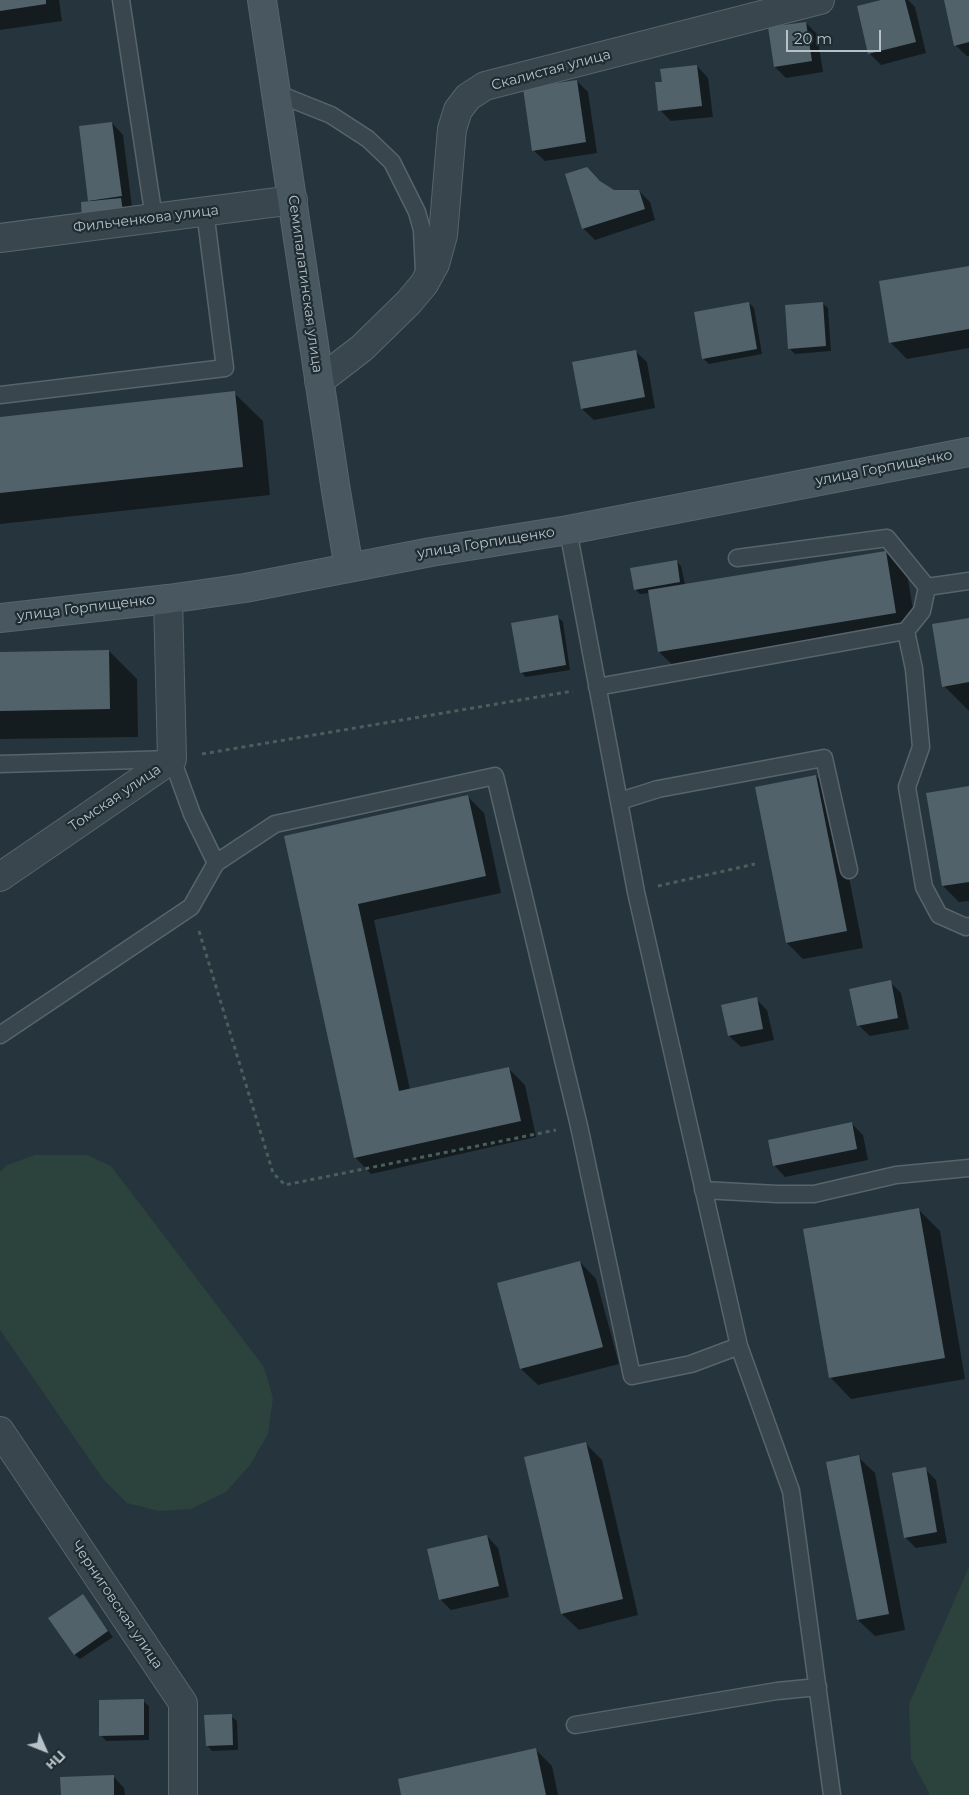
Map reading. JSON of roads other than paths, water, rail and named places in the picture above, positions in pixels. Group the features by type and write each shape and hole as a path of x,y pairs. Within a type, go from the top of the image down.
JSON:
{"main road":[{"name":"Семипалатинская улица","path":"262,0 349,568"},
{"name":"улица Горпищенко","path":"0,618 246,588 431,552 568,530 969,452"}],"street":[{"name":"Скалистая улица","path":"319,382 362,348 409,302 424,284 435,264 443,235 452,129 458,110 468,97 485,86 820,0"},
{"name":"Фильченкова улица","path":"0,238 293,200"},
{"name":"Томская улица","path":"0,877 172,759 168,599"},
{"name":"Черниговская улица","path":"0,1432 183,1703 183,1795"}],"lane":[{"path":"121,0 154,218"},
{"path":"276,93 331,115 368,139 392,162 417,212 422,230 424,284"},
{"path":"0,394 225,368 205,211"},
{"path":"568,530 636,892 739,1346 791,1491 832,1795"},
{"path":"738,558 887,538 927,587"},
{"path":"927,587 969,581"},
{"path":"597,687 906,630 922,611 927,587"},
{"path":"906,630 914,669 921,747 907,786 924,887 939,915 966,927 969,926"},
{"path":"620,801 658,789 824,758 849,870"},
{"path":"0,764 172,759 192,814 216,863"},
{"path":"0,1035 191,907 216,863 275,824 495,776 579,1126 632,1376 691,1364 739,1346"},
{"path":"703,1190 814,1194 896,1175 969,1168"},
{"path":"575,1724 777,1691 818,1687"}]}
